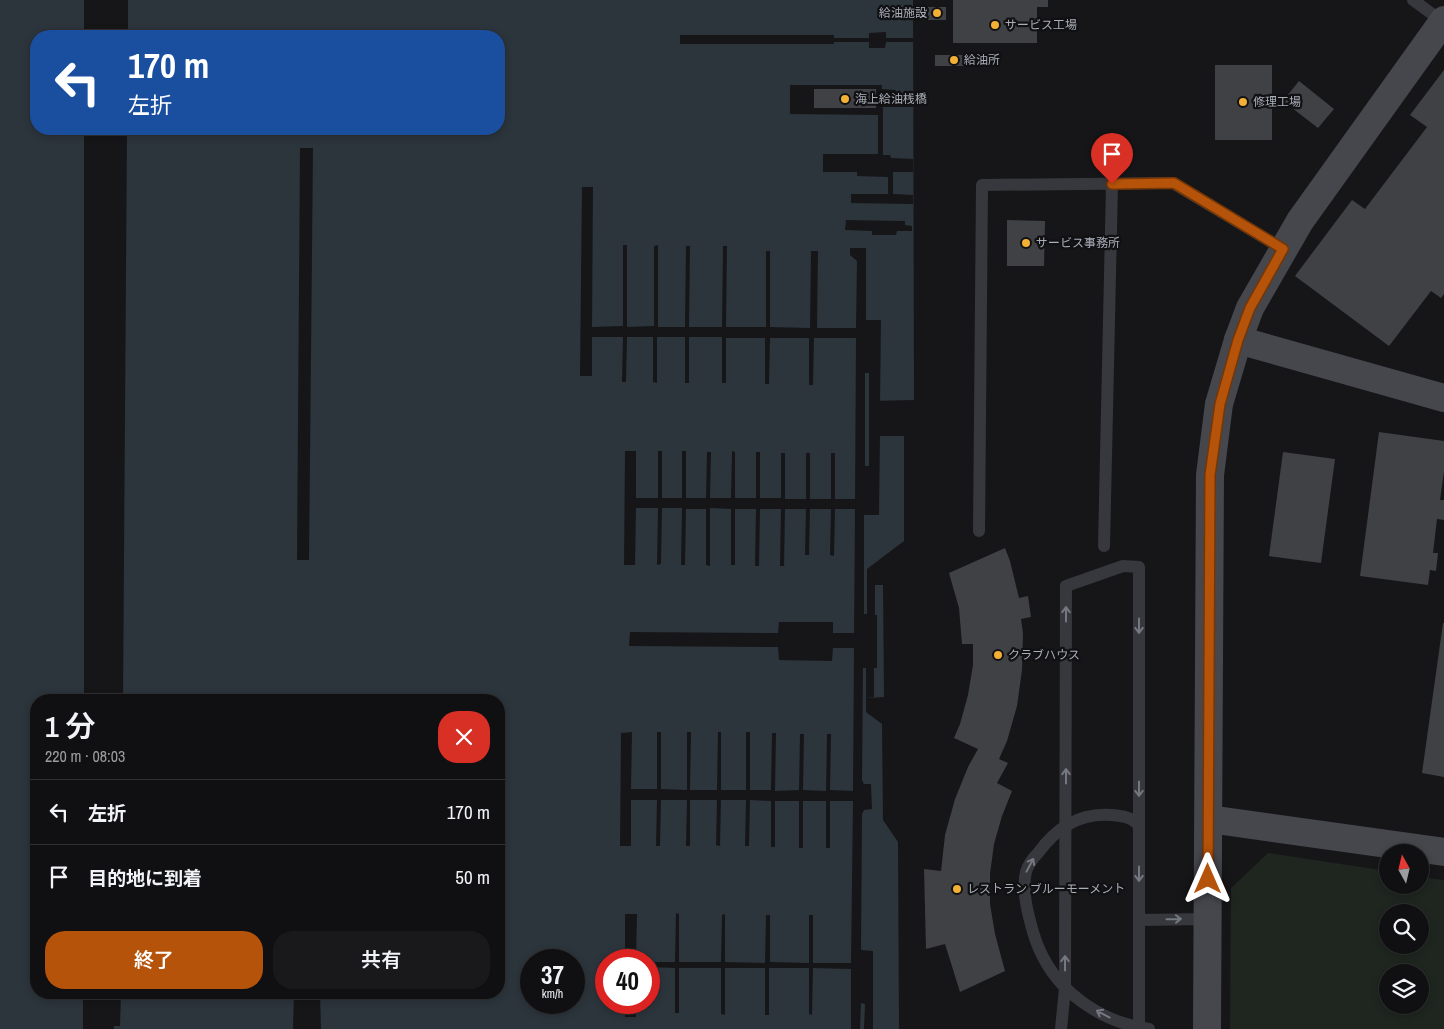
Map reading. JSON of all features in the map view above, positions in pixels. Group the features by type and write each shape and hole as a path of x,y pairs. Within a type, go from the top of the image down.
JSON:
{"street":[{"path":"1207,1029 1210,475 1220,404 1238,340 1250,308 1283,249 1300,221 1443,21"},
{"path":"1238,340 1444,398"},
{"path":"1209,819 1444,852"}],"lane":[{"path":"1413,0 1443,21"},
{"path":"979,531 982,185 1174,183 1283,249"},
{"path":"1104,546 1112,184"},
{"path":"1061,1029 1066,988 1066,825 1066,586 1123,566 1139,568 1139,825 1139,920 1142,1028 1118,1022 1098,1012 1066,988 1042,956 1033,932 1024,890 1026,873 1032,860 1052,836 1066,825 1077,819 1105,814 1124,816 1139,825"},
{"path":"1139,920 1208,919"}],"shaded area":[{"path":"0,0 913,0 914,400 869,401 869,436 904,436 904,541 867,569 867,585 883,585 884,697 866,698 866,712 882,724 883,820 898,842 899,1029 0,1029"},
{"path":"1268,853 1379,870 1379,894 1429,894 1429,878 1444,880 1444,1029 1230,1029 1231,888"}],"pier":[{"path":"84,0 128,0 128,30 84,30"},
{"path":"886,32 886,38 913,38 913,42 886,42 885,48 869,48 869,42 834,42 834,44 680,44 680,35 834,35 834,38 869,38 869,33"},
{"path":"790,85 882,85 882,89 896,90 896,95 913,95 913,107 882,107 883,155 890,155 891,158 913,159 913,172 893,172 893,194 913,195 913,204 851,203 851,194 888,194 888,177 857,176 857,172 823,172 823,154 878,154 878,115 790,114"},
{"path":"84,135 127,135 123,694 84,694"},
{"path":"300,148 313,148 309,560 297,560"},
{"path":"582,187 593,187 592,327 623,326 623,245 627,245 627,327 654,326 654,246 658,245 658,327 685,327 686,246 690,246 689,327 722,327 723,246 727,246 726,327 766,327 766,251 770,251 770,327 810,328 811,251 818,251 817,328 856,328 857,261 850,255 850,248 866,248 866,320 881,320 880,401 869,401 869,373 865,373 865,466 869,466 869,436 880,436 879,515 864,515 864,614 867,614 867,585 875,585 875,615 877,615 877,668 874,668 874,697 866,698 866,668 863,668 862,780 864,784 871,784 872,809 864,810 862,814 861,950 873,951 873,1029 864,1029 865,1004 861,1003 860,1029 851,1029 851,969 813,968 812,1015 809,1014 809,968 769,968 769,1015 765,1015 765,968 725,968 725,1015 721,1014 721,968 679,968 679,1013 675,1013 675,968 660,967 660,962 675,962 676,913 679,914 679,962 721,962 722,915 725,914 725,962 765,963 766,915 770,915 770,962 809,963 809,915 813,915 813,963 851,963 853,801 830,801 830,848 826,848 826,801 803,801 803,848 799,848 799,801 775,801 775,847 771,847 771,801 750,800 749,846 745,846 746,800 721,800 720,846 716,845 717,800 690,800 690,846 686,846 687,800 661,800 660,846 656,846 657,800 631,800 631,846 620,846 621,733 632,732 631,789 657,789 657,732 661,732 661,789 687,790 687,732 691,732 690,790 717,790 718,732 721,732 721,790 746,790 746,732 750,732 750,790 771,790 772,733 776,733 775,791 799,790 800,734 804,734 803,790 826,791 827,734 831,734 830,790 853,791 854,648 833,648 832,661 779,660 778,647 629,646 630,632 778,633 779,622 833,622 833,633 854,633 855,509 835,509 834,556 830,555 831,509 810,509 809,555 805,555 806,509 785,509 784,566 780,566 781,509 760,509 759,566 755,566 756,509 735,509 735,565 731,565 731,509 710,508 710,566 706,565 706,509 686,509 685,565 681,565 682,508 662,508 661,564 657,565 658,508 636,508 635,565 624,565 625,451 636,451 636,498 658,498 658,451 662,451 662,498 682,498 682,451 686,451 686,498 706,498 707,452 711,452 710,498 731,498 732,451 735,452 735,498 756,498 756,452 760,452 760,498 781,498 781,453 785,453 785,499 806,499 806,453 810,453 810,499 831,499 831,453 835,453 835,499 855,499 856,338 814,338 813,385 809,385 809,338 770,338 769,384 765,384 765,338 726,338 726,383 722,383 722,337 689,337 689,383 685,383 685,337 657,337 657,383 653,382 653,337 627,337 626,382 622,382 623,337 592,337 592,376 580,376"},
{"path":"846,220 905,221 905,225 912,226 912,231 897,231 896,235 872,235 872,231 845,230"},
{"path":"625,914 637,914 636,949 625,949"},
{"path":"83,999 121,999 120,1026 114,1026 114,1029 83,1029"},
{"path":"294,999 320,999 321,1029 293,1029"},
{"path":"625,1014 636,1014 636,1017 625,1017"}],"building":[{"name":"サービス工場","path":"953,0 1048,0 1048,7 1037,7 1037,43 953,43"},
{"name":"給油施設","path":"928,7 946,7 946,20 928,20"},
{"name":"給油所","path":"935,55 974,55 974,66 935,66"},
{"name":"修理工場","path":"1215,65 1272,65 1272,140 1215,140"},
{"path":"1444,70 1444,294 1441,298 1431,291 1389,346 1295,276 1352,200 1365,209 1427,127 1410,115"},
{"path":"1299,81 1334,109 1318,128 1283,101"},
{"name":"海上給油桟橋","path":"814,89 876,89 876,108 814,108"},
{"name":"サービス事務所","path":"1007,220 1045,221 1044,266 1007,266"},
{"path":"1379,432 1444,441 1444,471 1440,500 1444,500 1444,520 1437,519 1433,553 1438,553 1436,571 1430,570 1428,585 1360,576"},
{"path":"1283,452 1335,459 1321,563 1269,556"},
{"path":"1005,548 1019,598 1028,596 1031,617 1021,619 1023,633 1022,670 1017,706 1007,741 999,759 1008,763 997,783 1012,791 994,844 990,874 990,904 995,934 1005,971 960,992 945,944 926,949 924,869 941,871 945,835 955,799 968,767 978,749 954,738 968,695 973,665 973,644 962,644 959,608 949,573"},
{"path":"1444,623 1444,777 1422,773"}],"place":[{"name":"給油施設","path":"937,13"},
{"name":"サービス工場","path":"995,25"},
{"name":"給油所","path":"954,60"},
{"name":"海上給油桟橋","path":"845,99"},
{"name":"修理工場","path":"1243,102"},
{"name":"サービス事務所","path":"1026,243"},
{"name":"クラブハウス","path":"998,655"},
{"name":"レストラン ブルーモーメント","path":"957,889"}],"route":[{"path":"1112,184 1174,183 1283,249 1250,308 1238,340 1220,404 1210,475 1208,879"}]}
